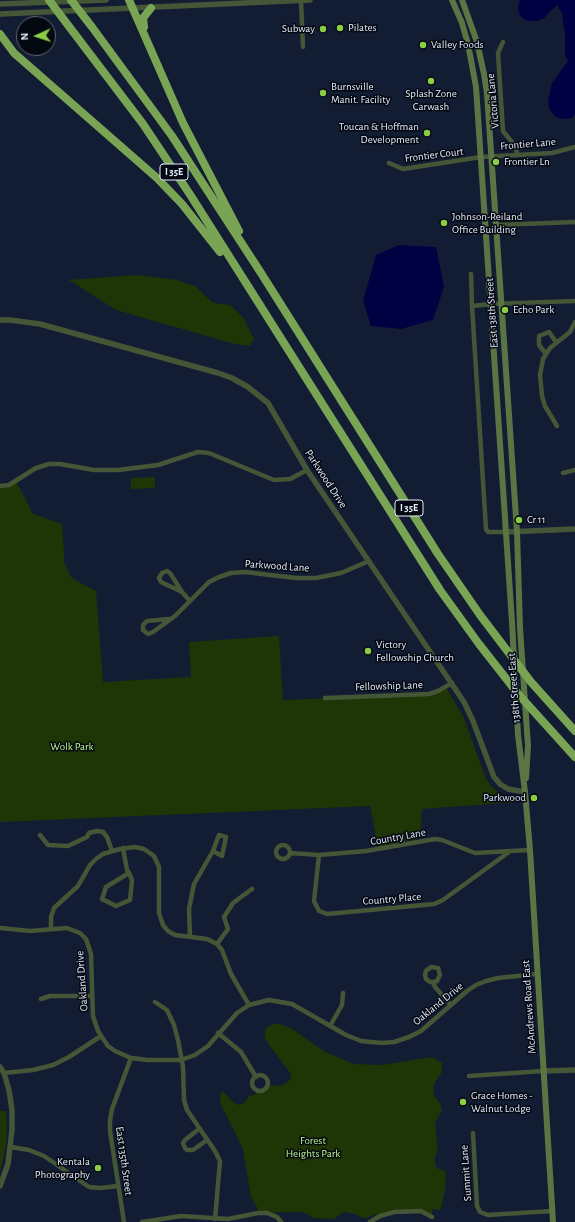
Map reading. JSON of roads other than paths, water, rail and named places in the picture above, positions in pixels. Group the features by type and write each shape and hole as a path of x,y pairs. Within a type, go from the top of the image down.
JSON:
{"highway":[{"name":"I 35E","path":"49,0 143,124 191,196 440,590 479,644 519,695 575,757"},
{"name":"I 35E","path":"71,0 172,136 261,273 434,548 459,585 531,682 575,731"},
{"path":"129,0 183,123 261,273"},
{"path":"151,8 143,18 143,22 152,51"},
{"path":"0,34 14,53 157,178 182,204 212,241 263,310"},
{"path":"0,44 9,52 14,53"}],"main road":[{"name":"East 138th Street","path":"452,0 462,23 472,60 476,87 512,622"},
{"name":"East 138th Street","path":"462,0 477,42 484,74 517,532 520,628"},
{"name":"138th Street East","path":"512,622 518,735"},
{"name":"138th Street East","path":"520,628 528,746"},
{"name":"McAndrews Road East","path":"518,735 530,850 536,974 553,1222"},
{"name":"McAndrews Road East","path":"525,792 528,746"}],"street":[{"path":"0,4 106,0"},
{"path":"0,14 310,0"},
{"path":"301,1 303,47"},
{"name":"Victoria Lane","path":"503,42 498,53 503,131 516,146 517,155"},
{"name":"Frontier Lane","path":"481,157 552,153 575,147"},
{"name":"Frontier Court","path":"389,163 403,169 481,157"},
{"path":"495,225 575,222"},
{"path":"471,274 486,529 488,532 575,529"},
{"path":"472,306 575,301"},
{"name":"Parkwood Drive","path":"0,320 40,324 218,373 232,378 248,387 268,403 306,470 464,702 473,721 494,777 500,784 508,789 525,792"},
{"path":"557,426 545,406 542,396 540,375 543,359 546,354 556,342 570,332 575,322"},
{"path":"546,354 539,345 539,336 549,332 556,342"},
{"path":"0,486 9,484 36,468 49,464 60,464 94,470 118,470 158,464 198,452 208,453 274,480 290,479 306,470"},
{"path":"563,473 575,470"},
{"name":"Parkwood Lane","path":"169,619 147,621 143,625 144,630 146,633 152,634 190,601 209,582 230,573 246,572 296,578 316,578 342,573 369,561"},
{"path":"182,592 162,583 160,578 162,573 165,571 170,573 182,592 190,601"},
{"name":"Fellowship Lane","path":"325,698 429,694 452,683"},
{"path":"40,835 48,845 68,846 86,837 90,833 97,831 103,832 107,837 112,851"},
{"name":"Country Lane","path":"290,852 319,855 378,849 435,839 442,840 474,853 530,850"},
{"path":"51,929 51,917 54,908 78,886 90,865 96,859 103,854 123,848 135,847 144,849 154,856 159,866 158,913 163,925 168,931 175,935 207,939 217,944 222,950 231,974 249,1005"},
{"path":"123,848 132,880 130,900 116,906 102,899 106,887 129,873"},
{"path":"190,937 189,909 194,884 213,851"},
{"name":"Country Place","path":"319,855 314,902 319,911 328,914 434,904 443,900 509,852"},
{"path":"217,944 228,930 224,917 233,903 252,889"},
{"name":"Oakland Drive","path":"0,928 21,931 67,928 80,933 86,939 91,954 94,1022 108,1046 131,1058 170,1061 181,1060 195,1055 208,1046 231,1018 249,1005 269,1000 292,1004 346,1035 361,1041 382,1043 394,1042 421,1031 467,991 486,981 536,974"},
{"path":"433,982 435,987 451,1005"},
{"path":"330,1026 342,1005 343,993"},
{"path":"41,999 50,996 92,996"},
{"path":"155,1002 167,1010 170,1014 178,1040 185,1105 190,1116 215,1151 220,1161 215,1219"},
{"path":"218,1033 241,1052 256,1077"},
{"path":"4,1073 34,1070 53,1065 69,1057 101,1036"},
{"name":"East 135th Street","path":"124,1222 110,1131 110,1120 112,1109 131,1058"},
{"path":"0,1067 4,1073 9,1090 12,1110 11,1147 0,1186"},
{"path":"469,1076 575,1070"},
{"path":"199,1128 184,1140 183,1144 185,1148 187,1150 192,1150 207,1140"},
{"name":"Summit Lane","path":"473,1133 477,1206 480,1212 488,1215 552,1211"},
{"path":"11,1147 29,1150 44,1156 89,1187 100,1188 118,1186"},
{"path":"370,1222 380,1216 394,1212 420,1211 432,1217"},
{"path":"142,1222 181,1216 228,1219 258,1213 267,1213 277,1217 281,1222"}],"place":[{"name":"Pilates","path":"340,28"},
{"name":"Subway","path":"323,29"},
{"name":"Valley Foods","path":"423,45"},
{"name":"Splash Zone Carwash","path":"431,81"},
{"name":"Burnsville Manit. Facility","path":"323,93"},
{"name":"Toucan & Hoffman Development","path":"427,133"},
{"name":"Frontier Ln","path":"496,162"},
{"name":"Johnson-Reiland Office Building","path":"444,223"},
{"name":"Echo Park","path":"505,310"},
{"name":"Cr 11","path":"519,520"},
{"name":"Victory Fellowship Church","path":"368,651"},
{"name":"Parkwood","path":"534,798"},
{"name":"Grace Homes - Walnut Lodge","path":"463,1102"},
{"name":"Kentala Photography","path":"98,1168"}],"park label":[{"name":"Wolk Park","path":"72,747"},
{"name":"Forest Heights Park","path":"313,1147"}]}
